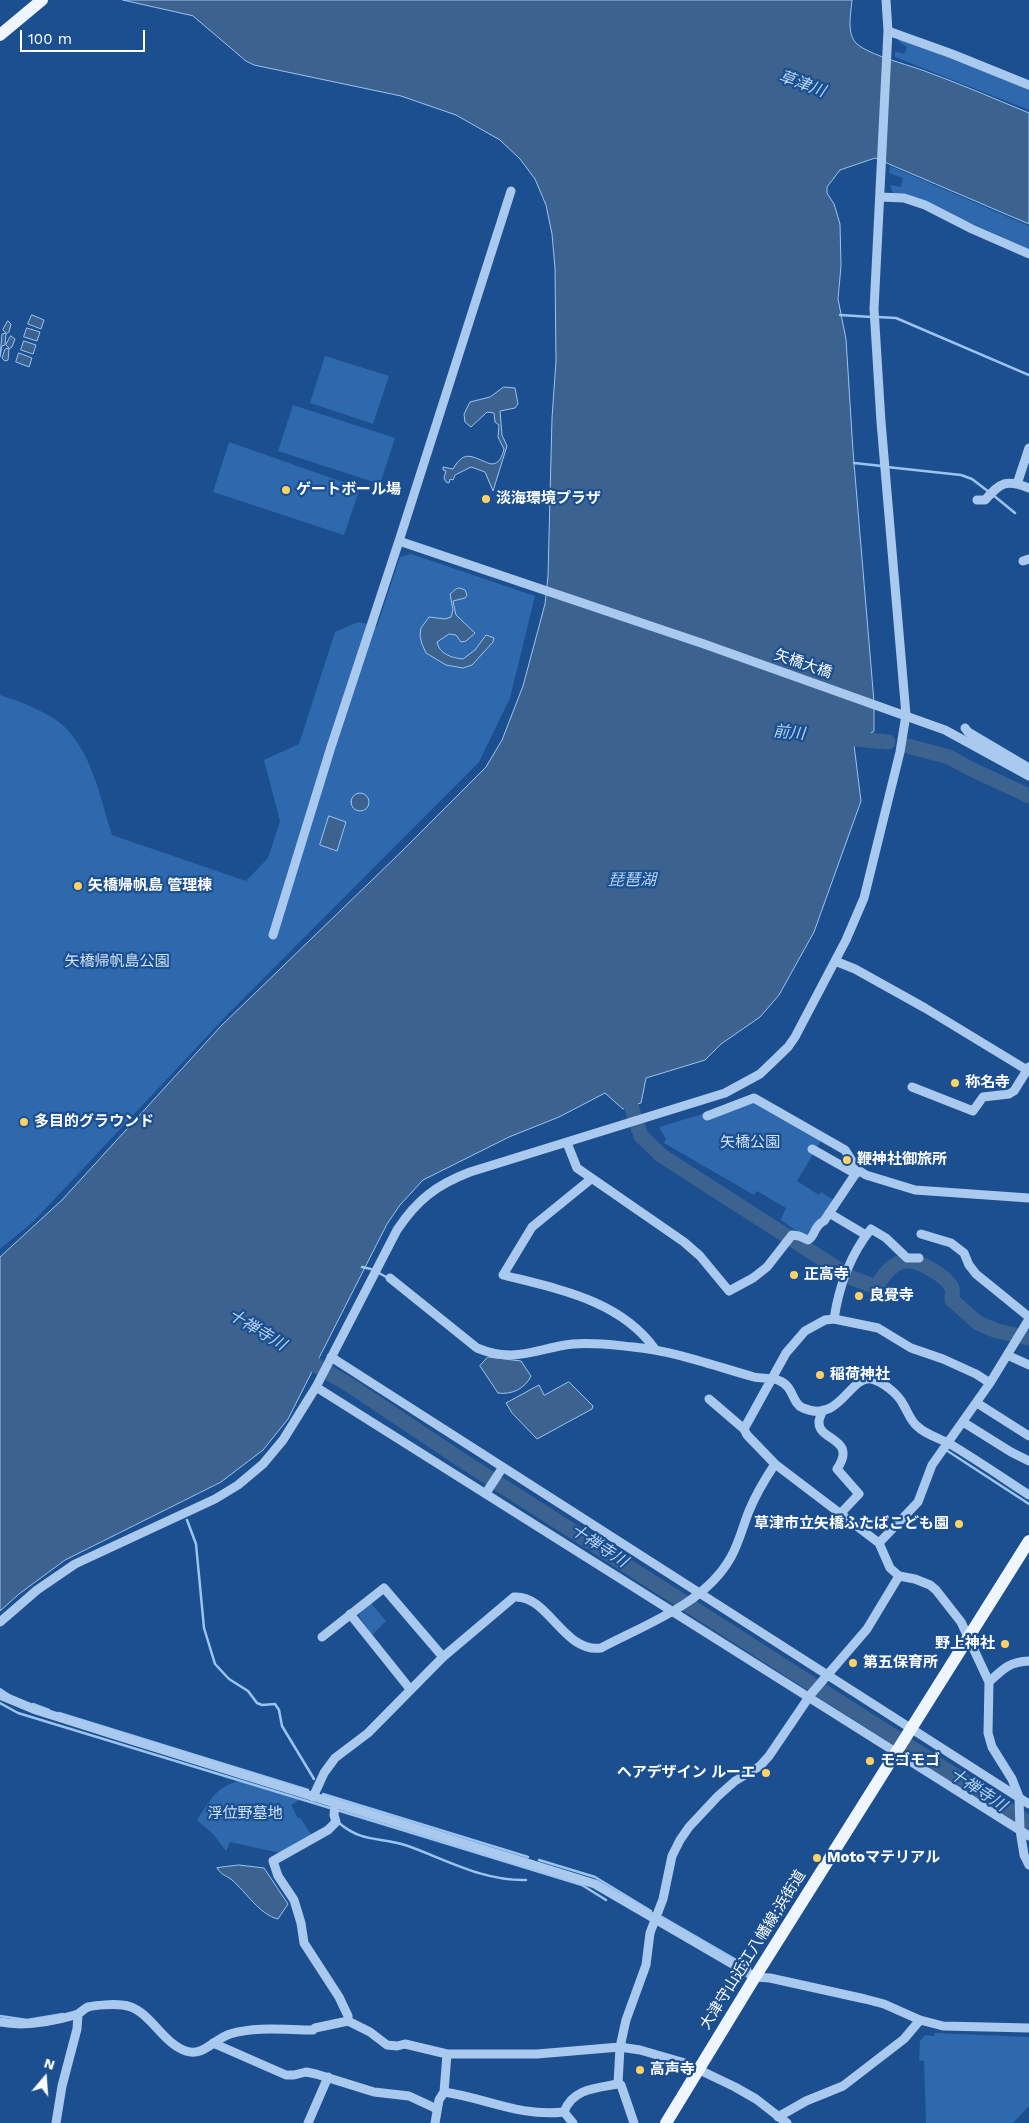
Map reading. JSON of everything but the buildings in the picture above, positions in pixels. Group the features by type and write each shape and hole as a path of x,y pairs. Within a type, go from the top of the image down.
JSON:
{"main road":[{"path":"0,35 41,1"},
{"name":"大津守山近江八幡線;浜街道","path":"666,2123 755,1977 1029,1541"}],"street":[{"path":"0,1622 37,1590 75,1564 215,1499 238,1485 263,1464 283,1440 317,1385 397,1230 410,1211 429,1192 448,1180 470,1172 726,1093 760,1074 779,1057 795,1037 859,913 900,752 906,716 874,322 887,42 890,32 886,0"},
{"path":"890,32 899,30 1029,80"},
{"path":"890,32 960,57 1029,85"},
{"path":"273,935 331,747 400,541 510,191"},
{"path":"880,196 904,198 925,205 972,229 1029,254"},
{"path":"1017,484 1029,448"},
{"path":"977,500 985,500 997,486 1004,484 1017,484 1029,488"},
{"name":"矢橋大橋","path":"400,541 892,710 945,730 1029,776"},
{"path":"965,728 968,732 1029,768"},
{"path":"835,961 855,969 1028,1068 1014,1091 1009,1094 983,1097 979,1100 973,1111 912,1088"},
{"path":"707,1116 754,1098 844,1150 857,1172"},
{"path":"567,1143 576,1168 590,1180 684,1242 700,1256 729,1291 753,1278 767,1267 790,1238 799,1236 808,1240 811,1239 818,1224 824,1221 857,1172"},
{"path":"812,1149 857,1172 915,1190 1029,1198"},
{"path":"590,1180 532,1227 503,1275 573,1292 594,1301 637,1330 655,1349"},
{"path":"830,1213 866,1235"},
{"path":"834,1318 838,1291 844,1274 871,1228 886,1238 906,1258 919,1258"},
{"path":"879,1543 918,1502 932,1465 990,1383 1029,1318 976,1274 969,1266 964,1253 951,1242 921,1234"},
{"path":"390,1278 478,1348 490,1353 519,1356 571,1344 594,1343 655,1349 713,1364 756,1378 773,1379 789,1387 796,1402 803,1408 823,1410 836,1405 859,1382 870,1379 877,1381 896,1394 917,1427 948,1443 1029,1495"},
{"path":"744,1429 786,1353 798,1336 814,1324 834,1318 878,1328 911,1348 943,1359 976,1374 990,1383"},
{"path":"1007,1355 1029,1365"},
{"path":"331,1359 1029,1804"},
{"path":"317,1385 898,1750 1020,1828 1029,1836"},
{"path":"709,1399 744,1429 747,1435 774,1464 879,1543 890,1568 899,1576 915,1579 930,1585 936,1590 961,1622 989,1682 988,1733 992,1747 1012,1779 1020,1799 1020,1828 1024,1855 1029,1864"},
{"path":"976,1402 1029,1436"},
{"path":"823,1410 819,1422 820,1427 831,1439 839,1444 843,1455 837,1469 859,1494 840,1514"},
{"path":"963,1422 1029,1461"},
{"path":"313,1797 324,1773 335,1758 368,1733 443,1657 514,1597 528,1598 579,1644 592,1649 601,1648 698,1594 722,1570 731,1556 758,1490 774,1464"},
{"path":"487,1491 501,1469"},
{"path":"634,2123 621,2085 618,2084 620,2047 626,2020 646,1965 650,1933 663,1899 672,1856 689,1827 718,1796 735,1781 760,1766 769,1756 811,1695 867,1629 899,1576"},
{"path":"322,1637 384,1588 443,1657"},
{"path":"350,1614 410,1689"},
{"path":"989,1682 1006,1666 1016,1661 1029,1661"},
{"path":"0,1695 45,1713 595,1884 755,1977 770,1978 865,1999 884,2004 920,2020 943,2026 1029,2028"},
{"path":"335,1803 334,1815 336,1822 328,1830 273,1861 278,1876 294,1900 302,1923 304,1943 339,1997 348,2020 370,2032 387,2045 397,2046 405,2044 447,2054 537,2054 620,2047 667,2057 698,2069 756,2099 787,2123"},
{"path":"0,2022 18,2025 34,2024 78,2015 87,2008 123,2005 138,2011 184,2051 199,2052 228,2034 276,2028 313,2030 348,2020"},
{"path":"56,2123 62,2086 77,2029 78,2015"},
{"path":"778,2116 806,2101 843,2086 904,2039 920,2020"},
{"path":"213,2043 286,2074 294,2075 306,2072 374,2092 409,2096 437,2109"},
{"path":"435,2123 439,2100 444,2092 447,2054"},
{"path":"308,2123 328,2078"},
{"path":"564,2112 566,2106 578,2093 618,2084"},
{"path":"444,2092 509,2109 539,2113 564,2112"},
{"path":"564,2112 573,2123"}],"green space":[{"path":"900,38 1029,88 1029,110 895,57 895,51 904,54 907,47 898,41"},
{"path":"890,166 1029,226 1029,249 915,198 893,193 890,185 901,187 903,178 889,173"},
{"path":"325,356 389,376 373,424 310,403"},
{"path":"293,405 395,438 380,484 278,451"},
{"name":"ゲートボール場","path":"229,442 360,488 344,535 213,492"},
{"name":"矢橋帰帆島公園","path":"411,554 535,596 510,698 479,762 226,1016 34,1221 0,1249 0,695 50,716 64,726 75,739 91,769 112,835 246,881 268,858 280,821 264,760 299,744 335,632 358,622 377,626 400,557"},
{"name":"矢橋公園","path":"753,1095 823,1137 797,1181 819,1195 821,1192 835,1201 810,1234 801,1234 781,1220 779,1224 786,1208 757,1191 754,1195 664,1143 666,1139 659,1127 729,1106"},
{"path":"371,1603 386,1621 372,1635 359,1616 361,1609"},
{"name":"浮位野墓地","path":"239,1781 300,1800 291,1805 298,1818 300,1818 312,1835 280,1853 230,1842 226,1851 213,1834 197,1820 218,1791"},
{"path":"935,2033 1029,2037 1029,2106 1013,2123 926,2123 924,2061 919,2060 920,2041 925,2035 934,2036"}],"water":[{"name":"琵琶湖","path":"123,0 852,0 851,35 857,44 863,48 949,80 1029,113 1029,224 875,158 840,170 827,187 827,193 834,204 840,224 841,266 838,299 846,339 853,451 874,702 874,731 854,745 861,801 814,932 779,995 760,1017 721,1044 705,1060 646,1078 641,1103 623,1109 605,1093 559,1117 509,1137 423,1180 400,1205 387,1224 288,1419 263,1450 221,1482 65,1560 19,1594 0,1611 0,1257 62,1200 221,1026 486,767 502,740 523,686 545,604 548,576 552,418 556,361 555,268 552,234 546,205 535,179 520,159 500,140 456,115 401,96 254,65 246,61 193,16"},
{"path":"32,315 44,320 41,329 28,324"},
{"path":"8,321 11,324 9,332 6,334 5,345 2,346 0,357 2,334 6,333 3,330"},
{"path":"27,328 40,332 37,341 24,337"},
{"path":"11,336 15,339 12,347 9,349 8,360 5,361 2,358 5,349 9,348 6,345"},
{"path":"24,341 36,345 33,354 21,350"},
{"path":"19,353 32,358 29,367 16,362"},
{"path":"504,387 515,388 518,404 515,408 500,411 502,435 507,446 493,491 485,472 471,467 455,475 453,480 450,479 449,483 446,482 444,478 446,471 443,470 443,467 453,469 461,459 470,456 494,464 500,459 504,449 498,437 499,425 495,422 494,413 487,412 471,427 465,422 464,414 470,402 490,397"},
{"path":"460,588 465,590 467,595 465,598 453,601 456,615 475,633 466,641 461,642 456,635 449,634 437,642 440,650 455,658 463,659 475,650 486,635 494,638 493,642 472,665 463,668 446,665 426,653 420,636 421,628 429,617 445,619 451,617 453,610 450,594"},
{"path":"356,793 364,793 369,798 367,809 356,811 351,806 351,798"},
{"path":"329,816 346,822 337,851 320,845"},
{"path":"488,1357 521,1361 531,1376 521,1388 508,1393 498,1393 480,1366"},
{"path":"569,1382 593,1406 592,1409 537,1439 512,1413 506,1403 539,1385 544,1395"},
{"path":"239,1865 264,1868 288,1904 278,1919 271,1917 259,1908 230,1878 221,1873 217,1868"}],"waterway":[{"path":"840,315 872,317"},
{"path":"877,317 896,318 1029,375"},
{"path":"854,463 882,466"},
{"path":"887,467 961,475 972,479 989,492"},
{"path":"993,495 1015,513"},
{"name":"前川","path":"843,738 888,742"},
{"name":"前川","path":"908,746 949,757 1029,796"},
{"path":"631,1106 641,1136 662,1156 852,1278 876,1287 885,1274 900,1262 910,1261 917,1263 931,1269 944,1278 952,1288 952,1300 978,1323 997,1331 1029,1338"},
{"path":"362,1267 371,1269"},
{"path":"379,1273 388,1278"},
{"name":"十禅寺川","path":"300,1356 351,1386 463,1461 1029,1823"},
{"path":"946,1450 1029,1504"},
{"path":"187,1520 196,1544 204,1628 215,1664 229,1679 248,1691 257,1703 262,1705 275,1704 279,1710 282,1726 314,1779"},
{"path":"0,1689 9,1695"},
{"path":"0,1703 18,1713 330,1808"},
{"path":"33,1704 49,1710"},
{"path":"59,1713 308,1790"},
{"path":"323,1794 528,1857"},
{"path":"337,1810 582,1885 606,1900"},
{"path":"339,1823 348,1830 364,1837 408,1846 480,1873 495,1877 526,1880"},
{"path":"539,1860 595,1877 651,1911"},
{"path":"662,1917 750,1968"},
{"path":"0,2016 27,2020 63,2014"}],"place":[{"name":"ゲートボール場","path":"286,490"},
{"name":"淡海環境プラザ","path":"486,499"},
{"name":"矢橋帰帆島 管理棟","path":"78,886"},
{"name":"称名寺","path":"955,1083"},
{"name":"多目的グラウンド","path":"24,1122"},
{"name":"鞭神社御旅所","path":"847,1160"},
{"name":"正高寺","path":"794,1275"},
{"name":"良覺寺","path":"859,1296"},
{"name":"稲荷神社","path":"820,1375"},
{"name":"草津市立矢橋ふたばこども園","path":"959,1524"},
{"name":"野上神社","path":"1005,1644"},
{"name":"第五保育所","path":"853,1663"},
{"name":"モゴモゴ","path":"870,1761"},
{"name":"ヘアデザイン ルーエ","path":"766,1773"},
{"name":"Motoマテリアル","path":"817,1858"},
{"name":"高声寺","path":"640,2070"}],"water label":[{"name":"草津川","path":"802,84"}]}
